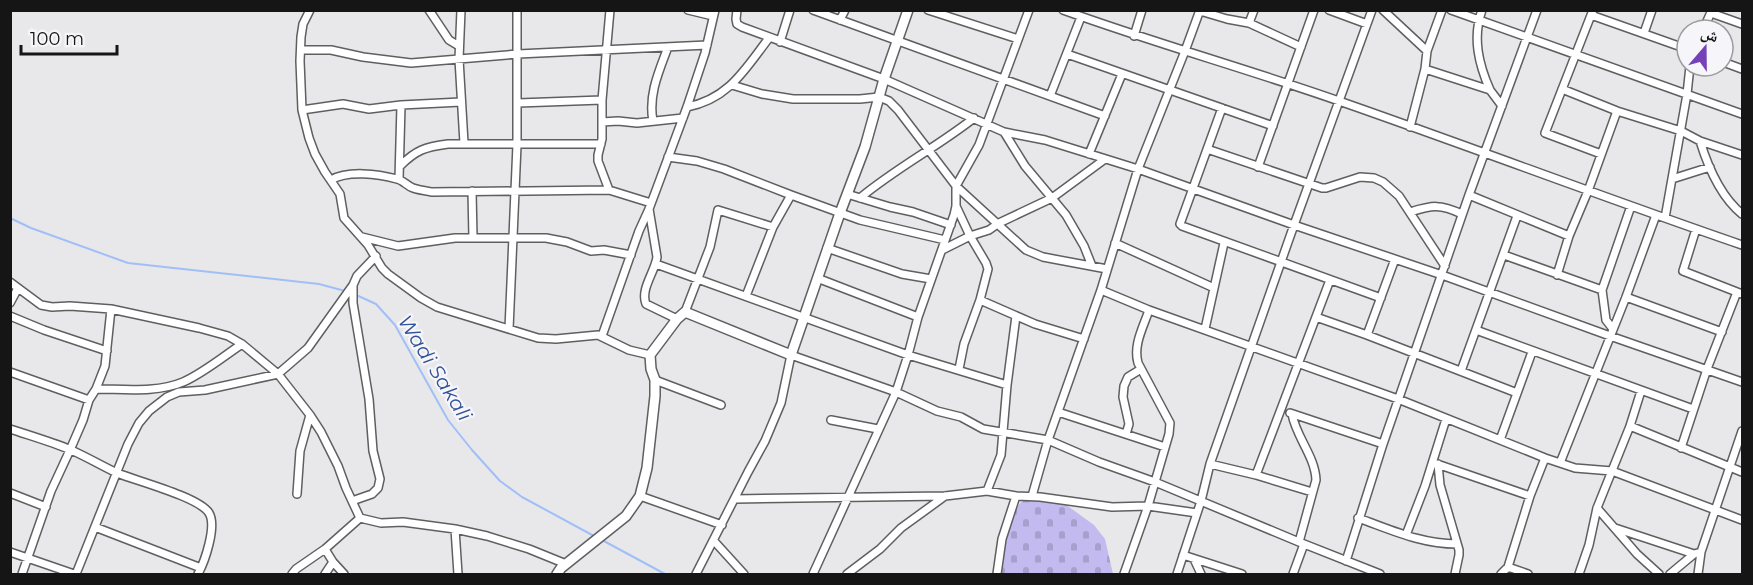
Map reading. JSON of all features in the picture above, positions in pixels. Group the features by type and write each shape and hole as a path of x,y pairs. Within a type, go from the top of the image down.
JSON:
{"street":[{"path":"310,10 303,24 301,50 302,110 309,138 315,154 340,194 344,218 362,237 382,267 429,302 450,311 538,338 556,339 593,334 602,336 629,350 650,355"},
{"path":"429,10 449,40 459,46"},
{"path":"461,10 459,59 464,143"},
{"path":"508,329 517,145 517,10"},
{"path":"609,190 598,161 610,10"},
{"path":"602,336 687,107 707,45 714,13 688,10"},
{"path":"738,10 737,24 769,38 884,79 1004,132 1045,140 1138,169 1294,225 1611,333 1743,382"},
{"path":"780,42 790,10"},
{"path":"813,10 1106,116"},
{"path":"840,20 845,10"},
{"path":"696,574 765,441 781,403 791,355 803,317 868,137 884,79 908,10"},
{"path":"928,10 1018,39"},
{"path":"813,574 896,392 918,316 951,225 956,206 956,186 974,155 1029,10"},
{"path":"1063,10 1134,36 1340,101 1743,245"},
{"path":"1134,36 1142,10"},
{"path":"1250,23 1254,10"},
{"path":"1258,167 1314,10"},
{"path":"1329,10 1367,24"},
{"path":"1178,574 1210,464 1372,10"},
{"path":"1383,10 1427,51"},
{"path":"1410,127 1425,69 1427,51 1442,10"},
{"path":"1451,10 1743,114"},
{"path":"1482,10 1479,20 1480,66 1490,90 1502,106"},
{"path":"1346,561 1398,399 1443,275 1462,214 1537,10"},
{"path":"1644,33 1652,10"},
{"path":"1032,496 1048,440 1101,290 1138,169 1200,11 1250,23 1301,47"},
{"path":"1711,12 1743,24"},
{"path":"1601,154 1545,133 1592,13 1675,45"},
{"path":"1050,96 1081,17"},
{"path":"687,107 709,101 732,85 769,38"},
{"path":"301,50 331,50 411,63 518,54 707,45"},
{"path":"653,121 651,112 653,91 668,47"},
{"path":"1066,54 1273,126"},
{"path":"1425,69 1490,90"},
{"path":"1089,154 1122,74"},
{"path":"1665,218 1689,78"},
{"path":"732,85 762,94 793,99 879,97 889,101 956,186 1026,250 1035,255 1107,269"},
{"path":"1562,89 1617,111 1681,131 1700,141 1743,155"},
{"path":"518,103 602,100"},
{"path":"302,110 344,104 369,109 461,102"},
{"path":"399,179 401,105"},
{"path":"1222,108 1180,224 1224,243 1281,261 1381,298"},
{"path":"1557,275 1569,236 1617,111"},
{"path":"602,122 637,123 683,118"},
{"path":"860,198 974,118"},
{"path":"1004,132 1026,166 1066,215 1092,266"},
{"path":"1700,141 1720,188 1743,214"},
{"path":"400,166 417,151 433,146 464,143 601,144"},
{"path":"1207,149 1326,189 1360,177 1374,178 1392,188 1445,266"},
{"path":"668,157 716,166 860,220 945,240"},
{"path":"942,250 970,236 989,230 1052,198 1106,159"},
{"path":"1672,179 1710,167"},
{"path":"331,180 349,174 399,179 413,188 432,192 609,190 650,206"},
{"path":"472,191 473,238"},
{"path":"847,194 951,225"},
{"path":"746,296 773,227 791,195"},
{"path":"1469,195 1569,236"},
{"path":"1410,212 1431,205 1462,214"},
{"path":"650,206 657,249 656,264 644,292 646,304 896,392 937,411 960,417 983,429 1048,440 1380,574"},
{"path":"956,206 988,269 980,300 964,344 959,369"},
{"path":"1611,333 1606,320 1602,290 1631,206"},
{"path":"557,574 566,564 626,516 640,496 647,468 655,396 655,380 650,355 681,316 712,240 718,210 773,227"},
{"path":"1560,464 1656,215"},
{"path":"1461,371 1517,216"},
{"path":"1681,448 1707,369 1740,293 1683,271 1696,229"},
{"path":"362,237 398,246 417,245 436,240 473,238 552,239 591,251 604,250 631,255"},
{"path":"1115,243 1214,288"},
{"path":"1205,329 1224,243"},
{"path":"827,248 902,274 931,279"},
{"path":"1504,255 1602,290"},
{"path":"10,552 75,574 128,444 139,423 149,411 167,397 179,392 205,390 279,374 308,348 353,285 361,270 376,256"},
{"path":"1367,335 1395,259"},
{"path":"656,264 908,355 1007,385"},
{"path":"817,278 918,316"},
{"path":"1256,475 1330,280"},
{"path":"10,282 41,305 111,309 199,328 228,336 242,344 279,374 310,414 338,466 360,518"},
{"path":"352,501 372,494 378,488 380,479 373,451 369,399 353,303 353,285"},
{"path":"10,303 18,288"},
{"path":"1101,290 1149,310 1398,399 1560,464 1575,468 1612,471 1743,520"},
{"path":"1626,297 1722,332"},
{"path":"980,300 1016,316 1084,339"},
{"path":"22,574 46,507 105,366 111,309"},
{"path":"1124,574 1148,506 1170,423 1141,369 1136,353 1149,310"},
{"path":"10,316 107,351"},
{"path":"987,491 1001,455 1016,316"},
{"path":"1316,317 1517,393"},
{"path":"1476,330 1693,409"},
{"path":"96,389 157,389 185,382 242,344"},
{"path":"1500,440 1532,352"},
{"path":"1126,434 1129,424 1123,397 1124,386 1128,377 1141,369"},
{"path":"10,372 89,400"},
{"path":"655,380 721,405"},
{"path":"172,386 179,392"},
{"path":"1579,574 1589,545 1597,508 1630,426 1641,391"},
{"path":"1282,410 1383,444"},
{"path":"1058,412 1165,447"},
{"path":"297,494 300,451 310,414"},
{"path":"1292,414 1296,429 1316,472 1293,574"},
{"path":"1406,535 1435,463 1446,418"},
{"path":"831,420 878,429"},
{"path":"1630,426 1743,472"},
{"path":"10,429 70,450 117,473 174,493 203,506 212,518 201,573 95,527"},
{"path":"1698,574 1698,553 1743,431"},
{"path":"1501,574 1508,567 1530,496 1545,458"},
{"path":"1435,463 1530,496"},
{"path":"1435,463 1459,555 1455,574"},
{"path":"1210,464 1312,492"},
{"path":"735,499 945,496 987,491 1112,507 1148,506 1197,513"},
{"path":"10,493 46,507"},
{"path":"640,496 722,525"},
{"path":"847,574 864,562 901,528 945,496"},
{"path":"997,574 1002,539 1016,496"},
{"path":"1597,508 1637,554 1659,574"},
{"path":"360,518 381,523 403,522 455,528 519,546 566,564"},
{"path":"292,574 296,568 325,549 360,518"},
{"path":"1359,518 1432,543 1457,544"},
{"path":"455,528 458,574"},
{"path":"1615,528 1698,553"},
{"path":"714,541 744,574"},
{"path":"325,549 344,574"},
{"path":"1670,574 1698,553"},
{"path":"1184,555 1239,574"},
{"path":"1194,559 1201,574"},
{"path":"325,574 333,562"},
{"path":"1508,567 1525,574"}],"green space":[{"path":"1026,498 1065,504 1094,525 1105,539 1113,574 1002,574 1011,522 1020,504"}],"waterway":[{"name":"Wadi Sakali","path":"10,218 31,228 128,263 319,284 345,291"},
{"name":"Wadi Sakali","path":"354,294 376,304 395,325 448,420 500,481 522,497 594,536"},
{"name":"Wadi Sakali","path":"602,540 665,574"}]}
